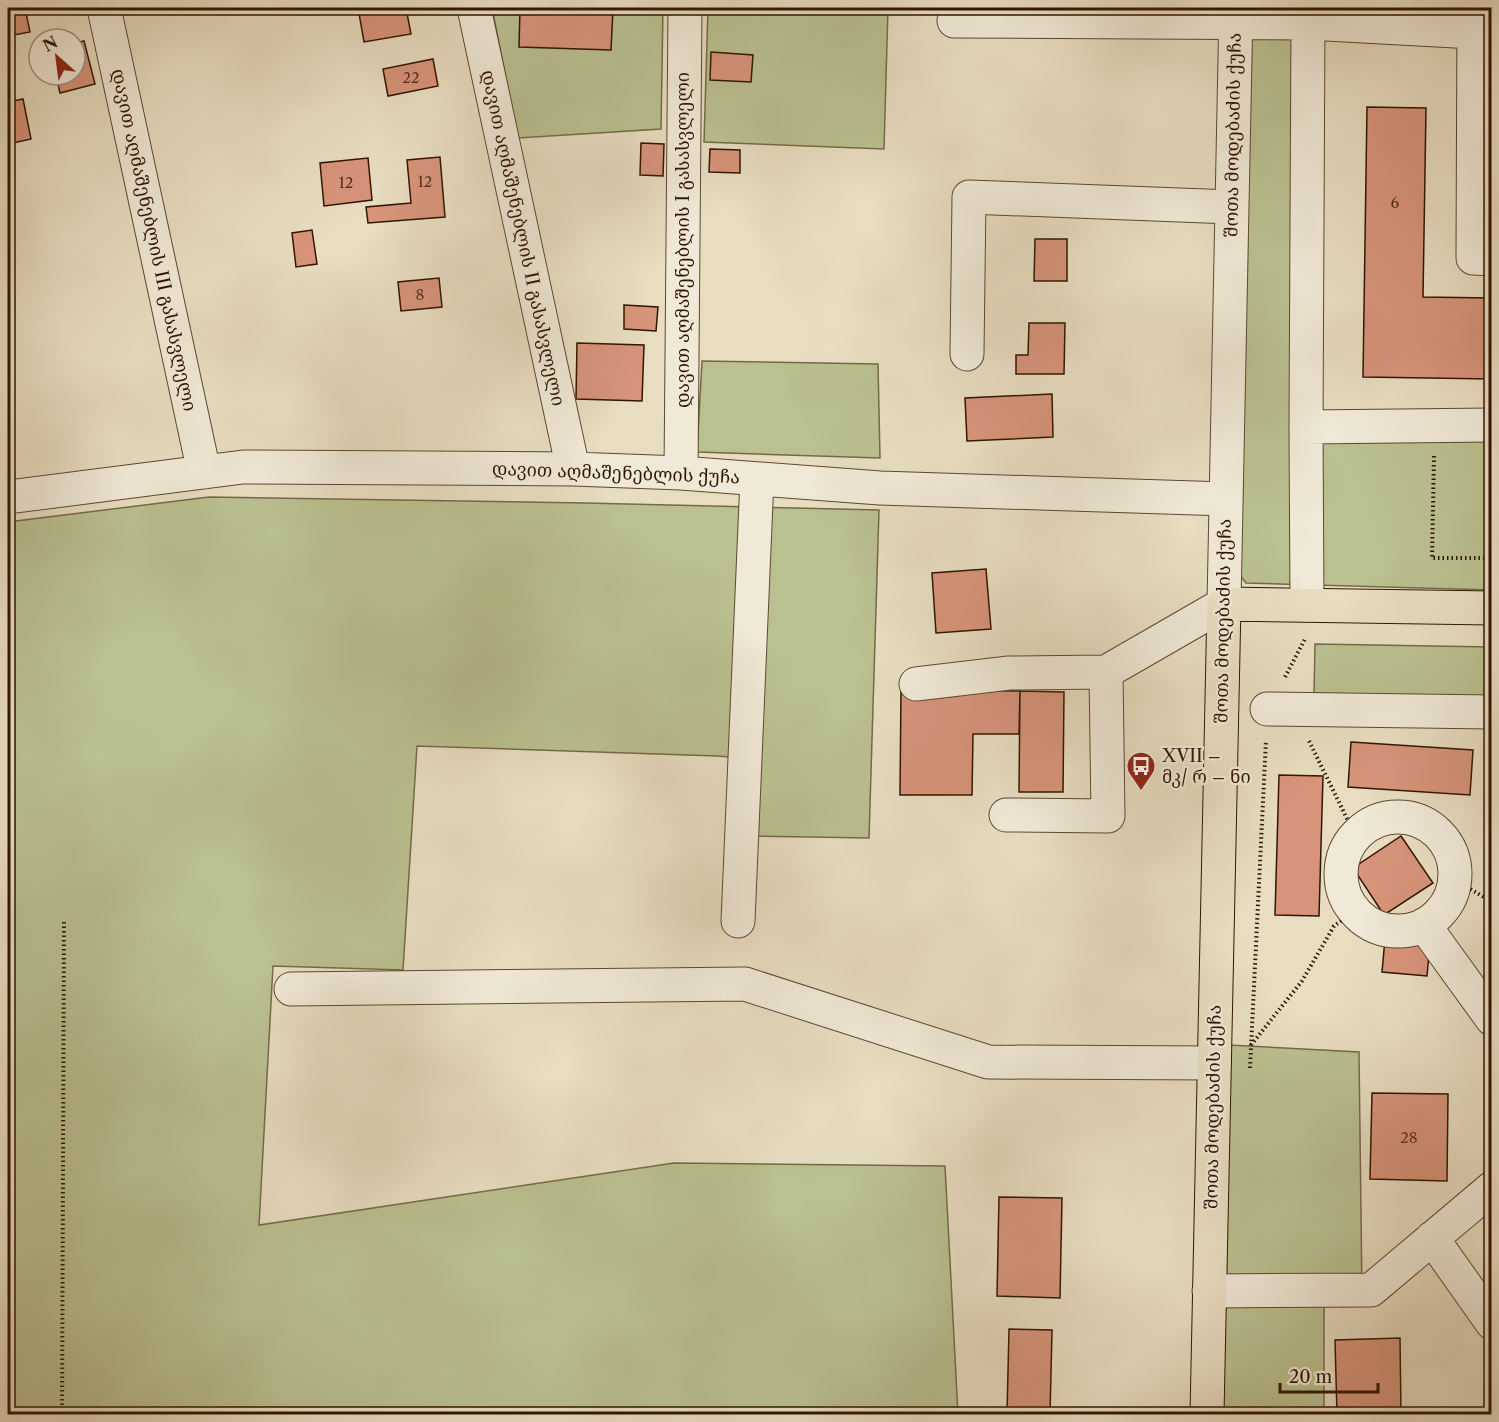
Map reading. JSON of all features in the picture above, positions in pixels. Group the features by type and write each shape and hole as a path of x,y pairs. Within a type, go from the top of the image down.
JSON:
{"main road":[{"path":"1224,604 1491,608"},
{"name":"შოთა მოდებაძის ქუჩა","path":"1207,1414 1224,604"}],"street":[{"name":"დავით აღმაშენებლის III გასასვლელი","path":"104,8 204,472"},
{"name":"დავით აღმაშენებლის II გასასვლელი","path":"474,8 573,469"},
{"name":"დავით აღმაშენებლის I გასასვლელი","path":"681,473 685,8"},
{"path":"954,21 1236,14 1308,23 1474,20 1473,258 1491,259"},
{"name":"შოთა მოდებაძის ქუჩა","path":"1224,604 1236,14"},
{"path":"1307,605 1308,23"},
{"path":"967,354 969,197 1232,207"},
{"path":"1306,426 1491,425"},
{"name":"დავით აღმაშენებლის ქუჩა","path":"8,497 243,467 573,469 681,473 880,488 1226,499"},
{"path":"738,921 758,479"},
{"path":"916,684 1009,674 1106,672 1224,604"},
{"path":"1006,815 1108,816 1106,672"},
{"path":"1280,709 1491,712"},
{"path":"1399,816 1422,821 1442,835 1453,856 1455,880 1450,898 1439,914 1424,925 1409,930 1394,931 1379,928 1366,921 1355,911 1344,893 1341,873 1344,853 1355,835 1375,821 1399,816"},
{"path":"1424,925 1491,1019"},
{"path":"291,989 745,984 988,1062 1214,1052"},
{"path":"1209,1291 1371,1290 1491,1188"},
{"path":"1432,1238 1491,1323"}],"path":[{"path":"1435,426 1432,558 1491,558"},
{"path":"1250,1069 1280,709 1305,640 1307,605"},
{"path":"1280,709 1355,835"},
{"path":"1455,880 1491,902"},
{"path":"1214,1052 1251,1045 1302,981 1334,926 1355,911"},
{"path":"62,1414 64,918"}],"green space":[{"path":"492,8 663,8 661,129 518,138"},
{"path":"708,8 888,8 884,149 704,142"},
{"path":"1243,36 1299,36 1296,436 1491,434 1491,590 1246,583 1224,555"},
{"path":"702,361 878,364 880,458 697,452"},
{"path":"209,497 879,510 869,838 747,836 755,759 417,746 403,970 273,966 259,1225 674,1163 945,1166 958,1414 8,1414 8,522"},
{"path":"1315,644 1491,647 1491,697 1314,694"},
{"path":"1228,1045 1359,1052 1362,1294 1324,1294 1324,1414 1222,1414"}],"building":[{"path":"8,8 25,8 29,27 27,27 27,33 8,36"},
{"path":"358,8 406,8 411,34 364,42"},
{"path":"520,8 613,8 611,50 519,47"},
{"path":"711,52 753,55 751,82 710,80"},
{"path":"87,53 95,84 87,86"},
{"path":"433,59 438,86 388,96 383,69"},
{"path":"59,87 83,87 60,93"},
{"path":"23,99 31,139 8,144 8,102"},
{"path":"1367,107 1426,108 1423,297 1492,298 1492,379 1363,377"},
{"path":"641,143 664,144 663,176 640,175"},
{"path":"710,149 740,150 740,173 709,172"},
{"path":"440,157 445,217 368,223 366,207 411,203 407,160"},
{"path":"368,158 372,200 324,206 320,163"},
{"path":"312,230 317,264 296,267 292,233"},
{"path":"1035,239 1067,239 1067,281 1034,281"},
{"path":"439,278 442,307 401,311 398,282"},
{"path":"624,305 658,307 656,331 624,329"},
{"path":"1029,323 1065,323 1064,374 1016,374 1016,355 1028,355"},
{"path":"577,343 644,345 642,401 576,399"},
{"path":"1052,394 1053,437 967,441 965,398"},
{"path":"986,569 991,629 936,633 932,573"},
{"path":"901,690 1020,691 1019,734 973,734 972,795 900,795"},
{"path":"1020,691 1064,692 1063,792 1019,792"},
{"path":"1351,742 1473,750 1470,795 1348,787"},
{"path":"1279,775 1323,776 1319,916 1275,915"},
{"path":"1401,836 1433,883 1384,915 1353,868"},
{"path":"1385,939 1430,943 1427,976 1382,972"},
{"path":"1372,1093 1448,1094 1447,1181 1370,1179"},
{"path":"999,1197 1062,1198 1060,1298 997,1296"},
{"path":"1009,1329 1052,1330 1050,1414 1007,1414"},
{"path":"1400,1338 1401,1414 1337,1414 1335,1340"}],"place":[{"name":"XVII – მკ/ რ – ნი","path":"1141,792"}]}
